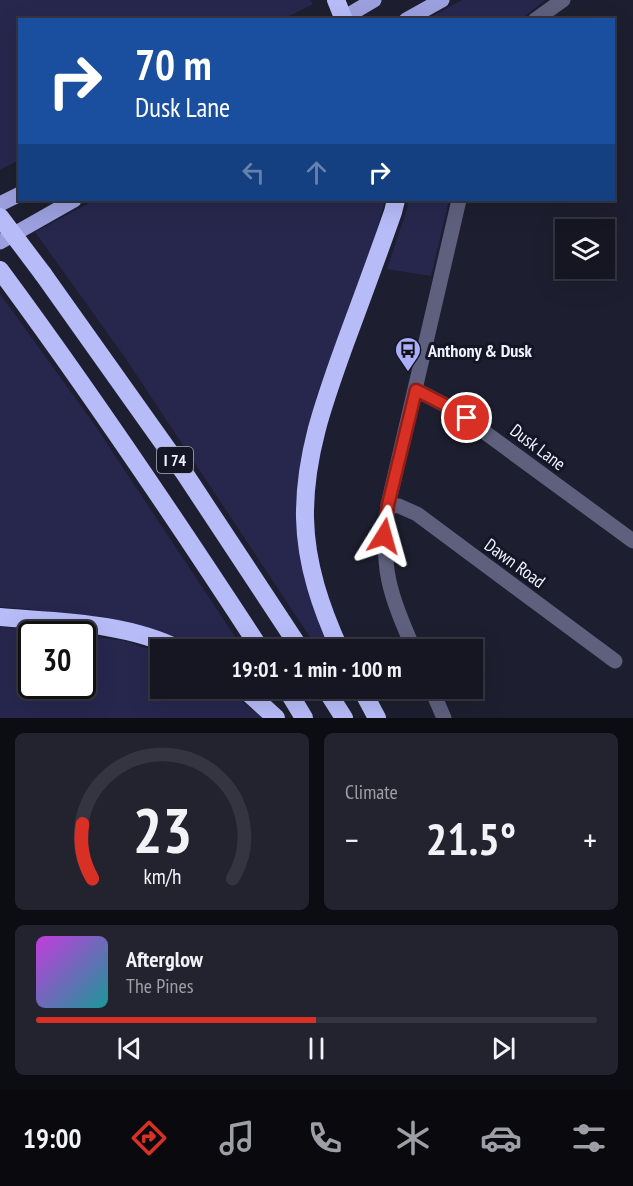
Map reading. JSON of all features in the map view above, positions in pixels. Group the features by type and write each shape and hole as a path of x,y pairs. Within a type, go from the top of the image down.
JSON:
{"highway":[{"path":"336,0 342,18"},
{"path":"336,639 320,600 309,555 305,519 310,458 316,427 396,201"},
{"name":"I 74","path":"0,217 185,474 294,639"},
{"name":"I 74","path":"0,270 188,538 254,639"},
{"path":"0,617 114,628 154,639"},
{"path":"255,699 276,718"},
{"path":"293,699 304,718"},
{"path":"332,699 344,718"},
{"path":"366,699 376,718"}],"main road":[{"path":"344,18 374,0"},
{"path":"410,18 442,0"},
{"path":"0,204 18,195"},
{"path":"0,242 72,201"}],"street":[{"path":"538,18 563,0"},
{"path":"410,639 388,584 384,536 388,505 459,201"},
{"name":"Dusk Lane","path":"416,390 453,409 633,541"},
{"name":"Dawn Road","path":"388,505 399,506 417,514 615,661"},
{"path":"436,699 444,718"}],"shaded area":[{"path":"0,0 310,0 313,4 285,18 18,18 18,161 0,170"},
{"path":"462,0 545,0 522,18 429,18"},
{"path":"93,201 385,201 374,240 317,395 304,445 299,479 331,639 311,639 126,359 35,232"},
{"path":"408,201 449,201 431,276 387,269"},
{"path":"0,294 94,424 236,639 177,639 156,630 29,609 0,607"},
{"path":"0,627 18,629 18,699 96,699 96,637 125,641 150,650 150,699 239,699 263,718 0,718"}],"place":[{"name":"Anthony & Dusk","path":"408,373"}],"route":[{"path":"384,536 388,505 416,390 467,418"}]}
